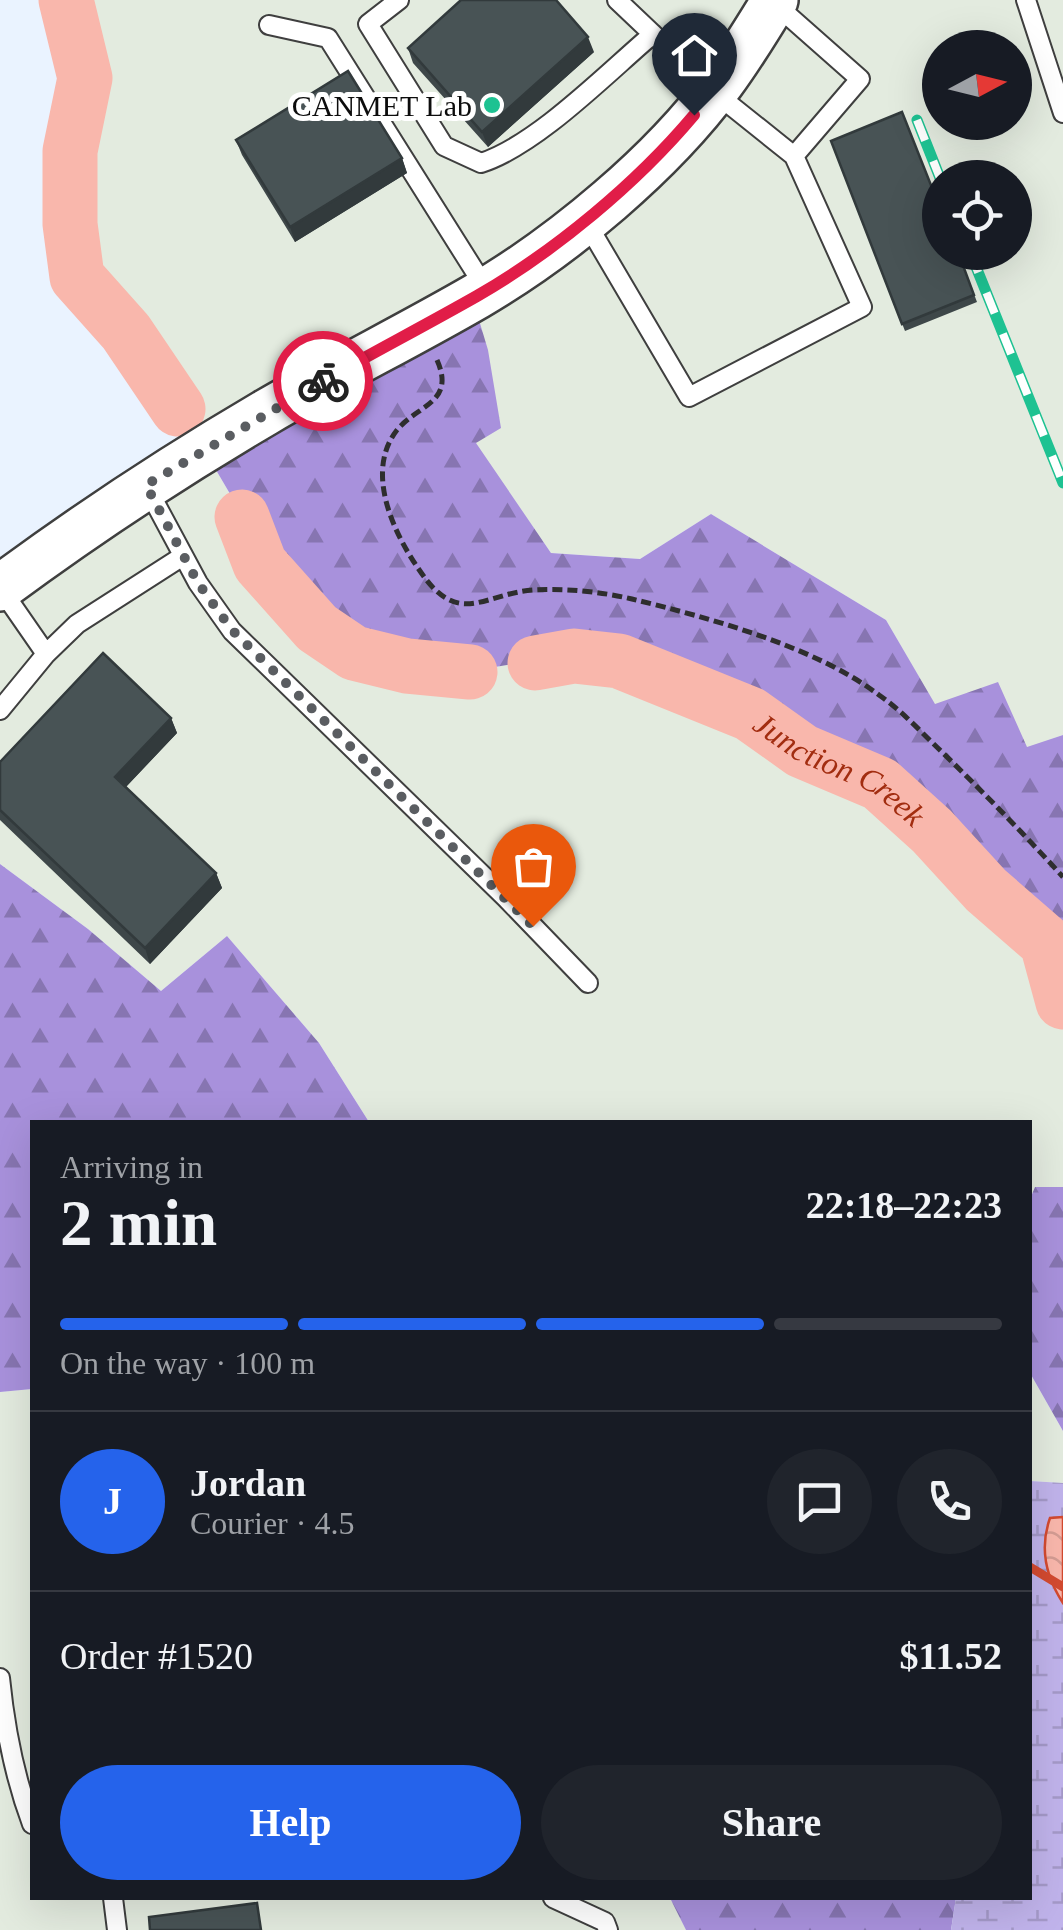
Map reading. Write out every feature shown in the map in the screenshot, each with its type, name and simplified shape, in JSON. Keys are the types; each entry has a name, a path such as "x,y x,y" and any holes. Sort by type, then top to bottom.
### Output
{"street":[{"path":"0,588 162,475 487,290 584,219 618,193 675,138 714,92 774,1"}],"lane":[{"path":"400,0 368,24 444,146 481,163 500,157 546,125 653,34"},
{"path":"584,219 689,397 862,307 794,156 714,92 617,0"},
{"path":"1026,0 1063,113"},
{"path":"774,1 860,79 794,156"},
{"path":"270,25 328,38 487,290"},
{"path":"162,475 184,556 232,630 588,983"},
{"path":"0,710 46,654 77,624 184,556"},
{"path":"0,588 46,654"},
{"path":"0,1678 4,1720 19,1789 30,1819"},
{"path":"114,1900 117,1930"},
{"path":"557,1900 605,1922 608,1930"}],"path":[{"path":"422,326 441,370 440,394 396,431 382,478 386,507 420,571 440,594 451,602 476,604 532,590 609,593 778,642 880,695 1002,812 1063,877"}],"shaded area":[{"path":"68,0 1063,0 1063,735 1027,748 935,705 886,620 711,514 640,559 551,553 475,443 206,453 246,521 262,564 356,652 407,664 471,671 574,654 620,659 752,712 803,749 881,782 988,889 1049,942 1063,998 1063,1187 1035,1187 1032,1194 1032,1120 368,1120 319,1043 227,936 161,991 88,929 0,864 0,590 201,454 167,388 128,331 78,276 71,224 72,152 87,78"},
{"path":"1032,1377 1063,1431 1063,1483 1032,1481"},
{"path":"30,1389 30,1900 671,1900 686,1930 0,1930 0,1392"}],"green space":[{"path":"473,300 488,350 501,428 476,443 551,553 640,559 711,514 886,620 935,704 998,682 1027,747 1063,735 1063,998 1049,942 988,889 881,782 803,749 752,712 620,659 574,654 471,671 407,664 356,652 295,605 262,564 246,521 206,453"},
{"path":"0,864 88,929 161,991 227,936 319,1043 368,1120 30,1120 30,1389 0,1392"},
{"path":"1035,1187 1063,1187 1063,1431 1032,1377"},
{"path":"1032,1481 1063,1483 1063,1930 951,1930 956,1900 1032,1900"},
{"path":"671,1900 956,1900 951,1930 686,1930"}],"water":[{"path":"1063,1517 1063,1603 1052,1583 1045,1552 1050,1518"}],"building":[{"name":"CANMET Lab","path":"461,0 556,0 588,37 482,132 408,48"},
{"path":"348,71 402,158 290,227 236,140"},
{"path":"902,112 922,163 922,270 965,270 974,295 902,324 831,141"},
{"path":"103,653 171,718 115,777 216,873 145,948 0,810 0,762"},
{"path":"257,1903 261,1930 150,1930 149,1917"}],"waterway":[{"name":"Junction Creek","path":"66,0 85,78 70,151 70,224 77,277 126,332 178,409"},
{"name":"Junction Creek","path":"242,517 260,564 317,628 354,653 407,666 470,672"},
{"name":"Junction Creek","path":"535,663 574,656 619,661 750,714 802,751 880,784 932,831 986,890 1047,943 1063,1002"},
{"path":"1032,1568 1063,1587"}],"railway":[{"path":"917,120 933,160"},
{"path":"977,270 1063,483"}],"way so far":[{"path":"323,381 146,485 198,583 232,630 533,926"}],"place":[{"name":"CANMET Lab","path":"492,105"}],"route":[{"path":"323,381 481,294 536,256 618,193 694,115"}]}
